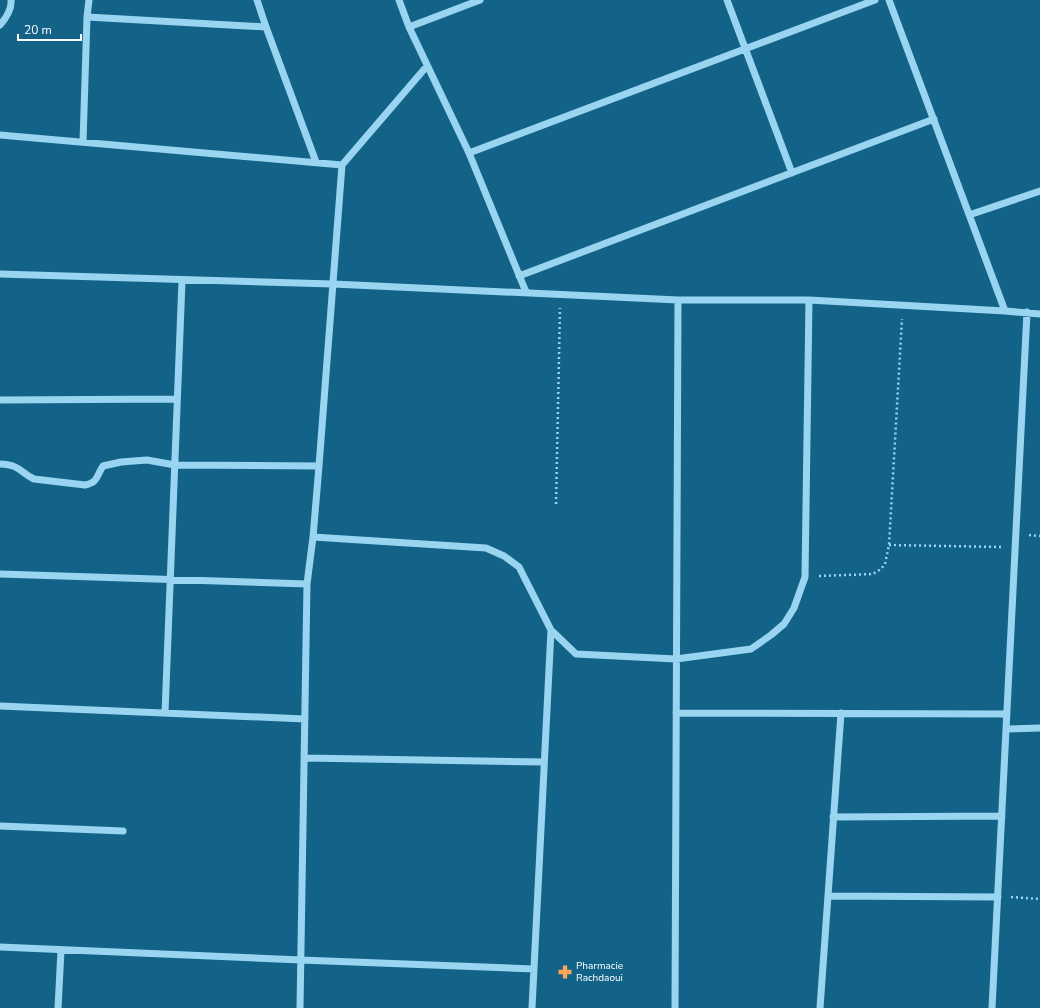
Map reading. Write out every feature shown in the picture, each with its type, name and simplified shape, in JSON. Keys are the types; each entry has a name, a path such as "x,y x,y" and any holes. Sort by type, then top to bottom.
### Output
{"street":[{"path":"0,25 9,12 11,0"},
{"path":"83,142 87,17 89,0"},
{"path":"257,0 316,162"},
{"path":"399,0 409,27 469,153 526,292"},
{"path":"409,27 480,0"},
{"path":"727,0 792,173"},
{"path":"469,153 875,0"},
{"path":"890,0 1005,311"},
{"path":"87,17 266,27"},
{"path":"300,1008 308,584 319,466 342,165 427,66"},
{"path":"519,276 934,119"},
{"path":"0,135 342,165"},
{"path":"969,215 1040,191"},
{"path":"0,274 182,281 333,284 678,300 809,300 1027,312 1040,314"},
{"path":"165,713 182,281"},
{"path":"674,1008 678,300"},
{"path":"313,537 486,548 504,556 519,567 551,630 576,654 676,659 751,649 772,635 784,624 794,608 805,577 809,300"},
{"path":"992,1008 1027,312"},
{"path":"0,400 177,399"},
{"path":"0,464 17,467 29,477 34,479 85,485 92,484 96,481 103,466 147,460 175,465 319,466"},
{"path":"0,574 308,584"},
{"path":"532,1008 551,630"},
{"path":"0,706 306,719"},
{"path":"676,713 1007,714"},
{"path":"820,1008 841,713"},
{"path":"1006,729 1040,728"},
{"path":"305,758 544,762"},
{"path":"833,817 1002,816"},
{"path":"0,826 123,830"},
{"path":"828,896 998,897"},
{"path":"0,947 534,968"},
{"path":"58,1008 61,950"}],"path":[{"path":"556,504 560,294"},
{"path":"805,577 873,574 881,569 885,564 889,545 903,305"},
{"path":"889,545 1015,547"},
{"path":"998,897 1040,899"}],"place":[{"name":"Pharmacie Rachdaoui","path":"565,972"}]}
